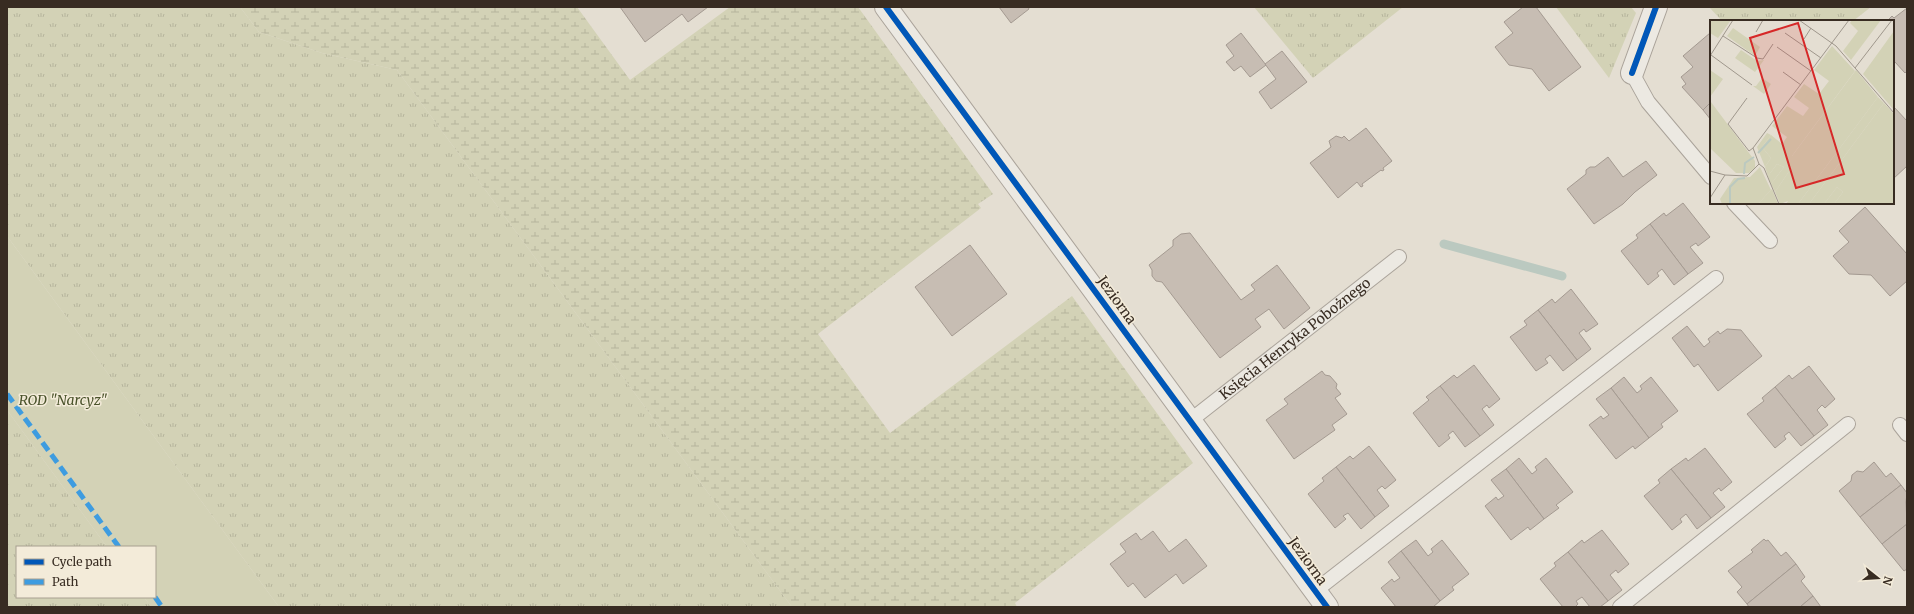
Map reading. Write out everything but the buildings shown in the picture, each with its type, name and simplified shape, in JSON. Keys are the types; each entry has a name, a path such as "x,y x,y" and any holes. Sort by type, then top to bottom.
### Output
{"street":[{"name":"Jeziorna","path":"886,7 1191,420 1321,599"},
{"path":"1632,73 1656,7"}],"lane":[{"path":"1632,73 1648,102 1710,176"},
{"path":"1735,204 1770,241"},
{"name":"Księcia Henryka Pobożnego","path":"1191,420 1399,257"},
{"path":"1321,599 1716,278"},
{"path":"1620,607 1848,424"}],"green space":[{"path":"7,7 240,7 259,32 322,53 397,70 792,607 279,607 7,236"},
{"path":"240,7 577,7 630,80 730,7 858,7 993,194 978,204 981,208 818,334 890,433 1072,296 1193,463 1015,603 1017,607 792,607 397,70 322,53 259,32"},
{"path":"1254,7 1403,7 1313,78"},
{"path":"1556,7 1631,7 1636,13 1609,78"},
{"path":"1709,7 1871,7 1854,20 1721,20"},
{"name":"ROD \"Narcyz\"","path":"7,236 279,607 151,607 145,598 156,598 156,546 106,546 7,410"},
{"path":"7,410 106,546 16,546 16,598 145,598 151,607 7,607"}],"waterway":[{"path":"1444,244 1562,276"}],"marked path":[{"path":"7,394 118,546"},
{"path":"156,598 162,607"}],"cycle path":[{"path":"886,7 1327,607"},
{"path":"1632,73 1656,7"}]}
